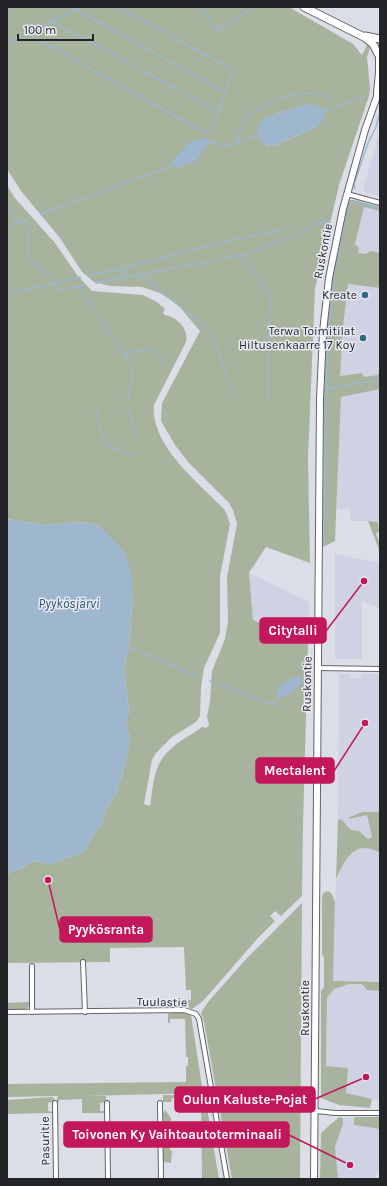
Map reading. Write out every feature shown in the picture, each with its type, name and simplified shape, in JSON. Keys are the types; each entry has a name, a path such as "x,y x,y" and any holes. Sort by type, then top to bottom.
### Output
{"main road":[{"path":"304,7 357,34 373,44 379,55"},
{"path":"357,34 380,39"},
{"name":"Ruskontie","path":"376,99 380,72 379,55"},
{"name":"Ruskontie","path":"314,1179 316,1111 320,399 323,332 328,278 347,194 365,130 380,88"}],"street":[{"path":"347,194 380,203"},
{"path":"318,668 380,669"},
{"path":"83,962 85,1012"},
{"path":"32,966 32,1012"},
{"name":"Tuulastie","path":"7,1012 184,1010 196,1014 199,1020 227,1179"},
{"name":"Pasuritie","path":"55,1103 56,1179"},
{"path":"108,1103 108,1179"},
{"path":"160,1104 161,1179"},
{"path":"316,1111 335,1113 380,1113"}],"shaded area":[{"path":"379,133 380,196 367,193 363,190"},
{"path":"364,207 380,211 380,253 371,251 365,254 358,253 355,244"},
{"path":"348,284 380,288 380,370 378,375 364,377 340,377 343,328"},
{"path":"380,389 380,521 351,521 349,508 337,509 341,397"},
{"path":"335,554 380,563 380,608 362,601 362,659 335,659"},
{"path":"249,573 309,602 308,642 253,620"},
{"path":"339,674 350,674 350,678 361,678 361,674 380,674 380,812 362,812 350,819 367,815 372,837 368,839 359,831 351,830 341,819 338,820"},
{"path":"366,847 380,852 380,982 333,981 336,879 346,859 358,849"},
{"path":"349,984 361,984 367,990 380,991 380,1101 346,1093 326,1067 327,998 334,989"},
{"path":"343,1118 354,1118 354,1125 380,1129 380,1162 375,1179 338,1179 335,1147 343,1124"}],"green space":[{"path":"7,7 289,7 353,44 362,55 368,43 371,44 367,57 370,88 369,96 339,185 315,289 308,458 310,563 266,547 249,573 253,620 308,642 302,896 281,916 275,911 270,916 275,921 257,939 203,1001 192,1009 189,1008 188,1000 191,1000 191,990 186,990 184,947 110,948 110,962 7,963 7,873 15,871 34,861 51,864 84,852 101,825 105,812 116,794 123,773 130,741 126,724 129,711 124,670 129,644 133,596 100,526 83,522 45,525 7,519 7,185 14,197 55,243 77,275 92,291 143,295 157,302 165,309 163,313 165,315 174,318 184,328 186,333 186,342 154,405 155,420 168,449 190,475 224,509 230,524 220,576 220,633 204,668 201,688 200,716 196,722 172,737 156,753 152,760 144,804 150,806 158,766 167,752 177,743 202,727 206,728 209,725 207,717 210,701 212,671 225,639 228,621 227,577 237,524 233,510 229,503 189,463 175,445 161,421 162,403 200,331 178,305 160,293 142,287 111,286 94,282 82,272 60,238 21,191 7,169","holes":["309,104 316,127 274,146 268,146 260,139 263,120 278,113"]},
{"path":"350,200 380,207 380,211 364,207 355,244 359,248 358,253 365,254 371,251 380,253 380,288 348,284 340,376 362,373 364,377 378,375 380,370 380,389 341,397 335,541 323,547 324,389 326,333 332,275 347,202"},
{"path":"368,521 378,522 379,531 376,534 380,543 380,552"},
{"path":"362,812 380,812 380,852 369,848 355,851 347,859 336,879 338,820 341,819 351,830 359,831 368,839 372,837 367,815 350,819 348,818"},
{"path":"328,891 332,894 335,902 333,981 380,982 380,991 367,990 361,984 349,984 334,989 327,998 326,1066 348,1068 346,1093 372,1099 370,1108 339,1105 321,1098 321,991 324,987 324,958 322,954 322,898 323,893"},
{"path":"302,903 300,1179 232,1179 204,1022 201,1013 208,1002 248,957"},
{"path":"29,1002 30,1006 26,1009 7,1010 7,1003"},
{"path":"185,1013 191,1015 203,1093 85,1096 106,1096 106,1102 100,1103 100,1111 104,1111 104,1113 82,1113 82,1099 59,1100 59,1102 57,1102 58,1096 7,1097 7,1084 186,1082 186,1066 188,1066 188,1057 186,1057 185,1019 170,1019 170,1024 168,1022 168,1014"},
{"path":"163,1095 205,1096 219,1179 202,1179 201,1098 172,1098 171,1102 163,1102"},
{"path":"54,1098 54,1101 48,1103 48,1111 53,1112 53,1115 52,1113 7,1114 7,1100"},
{"path":"165,1110 171,1118 172,1140 164,1142 163,1113"},
{"path":"339,1117 343,1118 343,1124 335,1147 338,1179 320,1179 321,1134"},
{"path":"380,1117 380,1129 354,1125 354,1118"},
{"path":"164,1144 170,1145 170,1150 172,1151 171,1163 163,1162"}],"water":[{"path":"309,104 320,106 324,112 323,120 316,127 274,146 266,145 260,140 258,136 258,128 261,122 265,119 284,111"},
{"path":"208,139 210,141 195,161 176,169 172,161 191,141"},
{"name":"Pyykösjärvi","path":"7,519 45,525 83,522 100,526 125,552 131,572 133,596 129,644 124,670 129,711 126,724 130,741 123,773 116,794 105,812 101,825 84,852 51,864 34,861 15,871 7,873"},
{"path":"296,677 303,678 303,683 286,696 278,699 278,688 286,681"}],"waterway":[{"path":"7,43 80,7"},
{"path":"27,33 207,134 210,133 233,70 117,7"},
{"path":"202,7 217,31 254,7"},
{"path":"75,9 225,92"},
{"path":"51,21 219,112"},
{"path":"239,141 243,123 265,105 285,97 305,93 316,93 331,99"},
{"path":"322,112 363,97"},
{"path":"355,189 354,184 368,143 376,127 380,112"},
{"path":"208,141 227,146 260,134"},
{"path":"41,214 175,165"},
{"path":"324,545 328,334 334,274 348,205 353,202"},
{"path":"353,203 380,209"},
{"path":"7,206 18,222"},
{"path":"7,226 28,219"},
{"path":"26,220 29,258 52,278 58,290 86,285"},
{"path":"96,283 242,255 293,237 318,223 330,220"},
{"path":"88,276 125,268 219,243 289,228"},
{"path":"242,256 270,295 268,397"},
{"path":"124,276 125,268"},
{"path":"140,275 210,330 235,396"},
{"path":"7,294 81,277"},
{"path":"79,287 133,368 128,400"},
{"path":"123,353 153,349 159,355 166,369"},
{"path":"327,389 380,379"},
{"path":"128,409 136,436"},
{"path":"96,410 104,444 132,456"},
{"path":"128,647 201,677"},
{"path":"210,681 275,705 278,699"}],"place":[{"name":"Kreate","path":"365,295"},
{"name":"Terwa Toimitilat Hiltusenkaarre 17 Koy","path":"363,338"},
{"name":"Citytalli","path":"364,581"},
{"name":"Mectalent","path":"365,723"},
{"name":"Pyykösranta","path":"48,880"},
{"name":"Oulun Kaluste-Pojat","path":"366,1077"},
{"name":"Toivonen Ky Vaihtoautoterminaali","path":"350,1165"}]}
